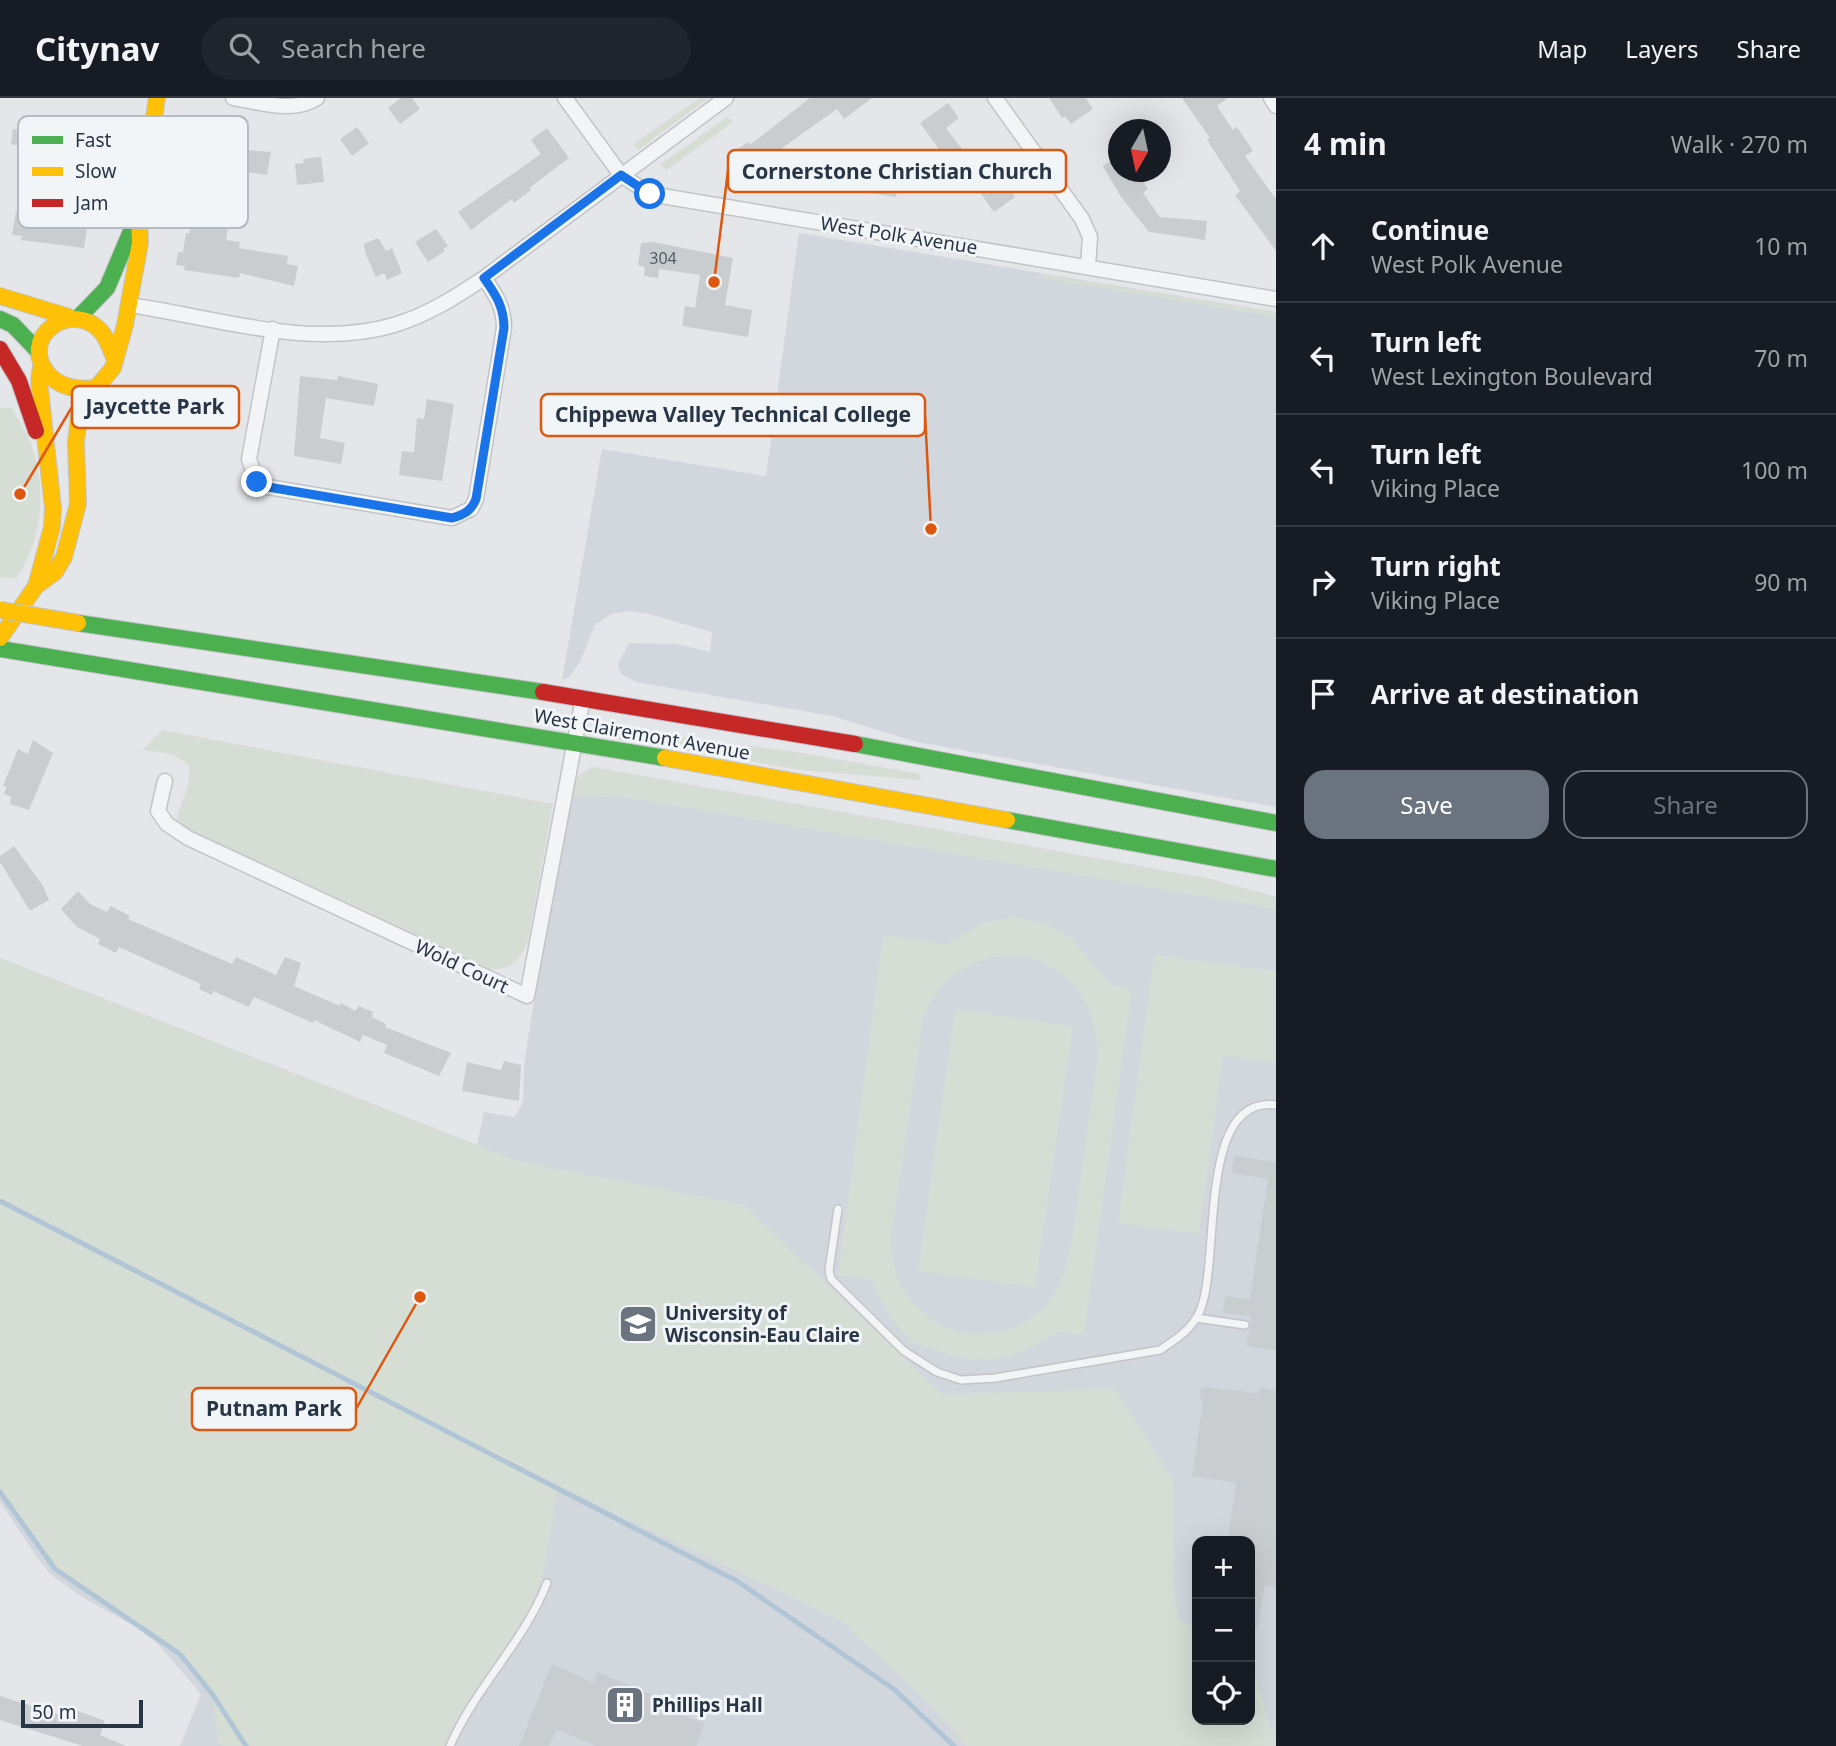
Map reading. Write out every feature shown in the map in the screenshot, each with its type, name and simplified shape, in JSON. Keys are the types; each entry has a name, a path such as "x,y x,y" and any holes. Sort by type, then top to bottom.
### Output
{"main road":[{"path":"154,116 157,98"},
{"path":"37,350 48,328 74,317 107,288 132,228"},
{"path":"0,638 36,586 54,572 70,539 79,484 76,429 79,416 96,388 109,377 115,359 129,305 140,243 140,228"},
{"path":"0,296 97,326 106,335 115,359"},
{"path":"0,319 13,325 37,350 41,367 39,380 52,527 36,586"},
{"path":"0,349 19,381 49,473"},
{"path":"41,367 57,382 69,387 96,388"},
{"name":"West Clairemont Avenue","path":"0,610 583,698 839,741 1276,823"},
{"name":"West Clairemont Avenue","path":"0,649 575,742 1276,869"}],"street":[{"path":"233,98 287,107 302,106 317,98"},
{"name":"West Polk Avenue","path":"565,98 621,175 650,194 1276,299"},
{"path":"129,305 272,328 341,334 381,328 422,315 484,278 726,98"},
{"path":"995,98 1082,219 1090,237 1088,266"},
{"path":"1271,98 1276,106"},
{"path":"272,328 249,459 257,482 268,487 452,518 471,509 476,499 504,328 504,313 499,299 484,278"},
{"name":"Wold Court","path":"165,782 158,811 167,824 188,838 527,996 583,698"}],"lane":[{"path":"838,1209 829,1270 831,1279 904,1351 937,1372 961,1380 995,1378 1160,1350 1177,1339 1196,1318 1202,1302 1222,1154 1229,1129 1236,1119 1254,1106 1276,1105"},
{"path":"1196,1318 1245,1325"},
{"path":"450,1746 472,1705 538,1605 547,1583"}],"shaded area":[{"path":"700,98 707,99 638,150 633,144"},
{"path":"727,117 733,122 667,170 660,165"},
{"path":"799,233 1276,312 1276,807 917,742 832,716 636,682 621,674 618,664 629,643 677,644 710,652 712,632 649,614 629,611 611,614 595,625 580,662 569,677 562,680 602,449 766,476"},
{"path":"1043,274 1276,312 1276,317 1041,278"},
{"path":"0,408 12,408 26,433 34,454 40,491 37,528 25,563 16,578 0,577"},
{"path":"609,728 790,751 921,774 920,780 800,770 618,739 608,735"},
{"path":"162,730 553,804 528,941 521,955 506,967 483,969 181,825 176,820 189,782 189,765 172,754 142,750"},
{"name":"University of Wisconsin-Eau Claire","path":"592,767 1211,879 1276,897 1276,1746 180,1746 201,1694 157,1643 134,1626 82,1597 50,1574 39,1560 0,1502 0,958 477,1145 484,1112 515,1117 523,1102 524,1066 532,1013 577,777"},
{"path":"592,767 1211,879 1276,897 1276,909 630,798 571,796 577,777"},
{"path":"1016,917 1048,924 1073,940 1111,985 1132,989 1084,1335 1058,1331 1013,1355 983,1360 950,1355 915,1342 893,1321 871,1279 838,1275 883,935 947,944 983,923","holes":["991,957 1034,959 1063,975 1082,997 1089,1010 1098,1056 1072,1242 1061,1280 1044,1307 1021,1324 1003,1331 973,1334 944,1327 909,1297 894,1265 891,1239 923,1018 949,979 966,967"]},
{"path":"1154,955 1276,971 1276,1062 1223,1056 1199,1234 1118,1223"},
{"path":"0,958 518,1161 744,1205 942,1394 1115,1389 1173,1480 1174,1592 1179,1620 1192,1626 1192,1725 1255,1725 1255,1673 1270,1726 1276,1734 1276,1746 966,1746 932,1706 841,1621 558,1486 538,1605 450,1746 223,1746 218,1743 213,1695 181,1654 55,1569 0,1492"},
{"path":"955,1009 1073,1026 1035,1287 918,1271"}],"building":[{"path":"401,98 412,98 420,109 400,124 388,108"},
{"path":"810,98 872,98 844,119 837,109 778,151 770,159 780,174 770,181 758,165 741,177 729,159 734,156 732,153 748,142 750,145"},
{"path":"1049,98 1086,98 1093,109 1071,124 1065,116 1062,118"},
{"path":"1182,98 1228,98 1217,106 1233,130 1237,127 1253,151 1245,156 1276,199 1276,251 1235,195 1240,191 1207,140 1210,138"},
{"path":"948,103 959,118 946,128 962,149 947,160 920,123"},
{"path":"357,127 369,143 352,156 340,139"},
{"path":"547,128 569,158 529,188 531,190 514,203 512,199 471,230 458,212 541,154 531,140"},
{"path":"13,129 18,130 18,146 11,144"},
{"path":"248,150 271,152 267,175 248,172"},
{"path":"321,157 324,182 297,185 295,164 304,163 303,159"},
{"path":"988,161 1015,197 994,212 968,176"},
{"path":"856,164 900,171 896,197 852,190"},
{"path":"1112,182 1143,182 1148,189 1143,193 1160,217 1207,221 1205,240 1149,232"},
{"path":"16,212 18,228 87,228 84,248 21,240 22,236 12,235"},
{"path":"191,228 228,228 226,240 240,242 239,248 288,256 287,264 298,266 294,286 240,273 239,278 184,270 185,266 176,265 178,252 183,252 186,233 189,234"},
{"path":"436,229 448,246 428,262 415,242"},
{"path":"378,238 386,251 392,248 402,273 387,280 384,273 376,277 366,255 364,244"},
{"path":"653,242 733,258 725,305 752,310 748,337 682,326 685,306 695,308 700,275 659,269 658,278 644,276 645,267 638,265 641,243"},
{"path":"300,376 337,380 338,376 378,384 374,406 326,398 320,438 345,443 341,464 294,456"},
{"path":"427,399 454,404 442,481 399,475 402,451 414,452 417,418 424,419"},
{"path":"33,740 53,753 29,810 10,804 11,797 4,794 7,787 3,786 18,749 28,754"},
{"path":"14,846 43,886 49,900 30,911 0,862 0,856"},
{"path":"78,891 90,904 107,912 111,906 130,916 128,919 232,964 236,957 276,975 285,957 301,963 294,986 355,1011 359,1006 373,1012 372,1017 386,1024 385,1027 451,1053 439,1076 384,1053 387,1045 363,1035 360,1042 314,1020 313,1023 254,997 249,1007 213,991 212,995 199,989 201,984 119,947 116,953 98,944 100,939 77,927 61,909"},
{"path":"504,1061 521,1065 519,1101 462,1091 467,1062 501,1070"},
{"path":"1234,1156 1276,1162 1276,1350 1246,1346 1251,1325 1250,1316 1223,1313 1225,1296 1250,1299 1268,1179 1232,1173"},
{"path":"1201,1387 1259,1393 1260,1388 1276,1391 1276,1587 1265,1585 1257,1630 1255,1536 1229,1536 1236,1483 1192,1476 1203,1402 1200,1398"},
{"name":"Phillips Hall","path":"552,1664 594,1683 597,1672 684,1708 681,1715 705,1723 696,1746 596,1746 556,1729 549,1746 519,1746"},
{"path":"0,1696 61,1715 64,1706 105,1721 100,1735 126,1746 83,1746 0,1720"}],"waterway":[{"path":"0,1201 737,1581 895,1690 954,1746"},
{"path":"0,1492 55,1569 180,1654 213,1695 246,1746"}],"traffic: fast":[{"path":"78,318 107,288 132,228"},
{"path":"0,319 13,325 37,350"},
{"path":"78,623 543,692"},
{"path":"0,649 665,758"},
{"path":"855,744 1276,823"},
{"path":"1007,820 1276,869"}],"traffic: slow":[{"path":"154,116 157,98"},
{"path":"115,359 103,334 91,323 77,319 52,327 43,336 39,348 41,362 50,376 72,387 96,388 113,368 125,325 140,243 140,228"},
{"path":"0,296 69,317"},
{"path":"36,586 52,527 53,508 39,380 41,367"},
{"path":"0,638 36,586 55,572 64,557 78,504 76,442 79,416 96,388"},
{"path":"0,610 78,623"},
{"path":"665,758 1007,820"}],"traffic: jam":[{"path":"0,349 19,381 36,431"},
{"path":"543,692 855,744"}],"place":[{"name":"Cornerstone Christian Church","path":"714,282"},
{"name":"Jaycette Park","path":"20,494"},
{"name":"Chippewa Valley Technical College","path":"931,529"},
{"name":"Putnam Park","path":"420,1297"},
{"name":"University of Wisconsin-Eau Claire","path":"638,1324"},
{"name":"Phillips Hall","path":"625,1705"}],"route":[{"path":"257,482 268,487 452,518 464,515 476,499 504,328 504,313 499,299 484,278 621,175 633,186 650,194"}]}
